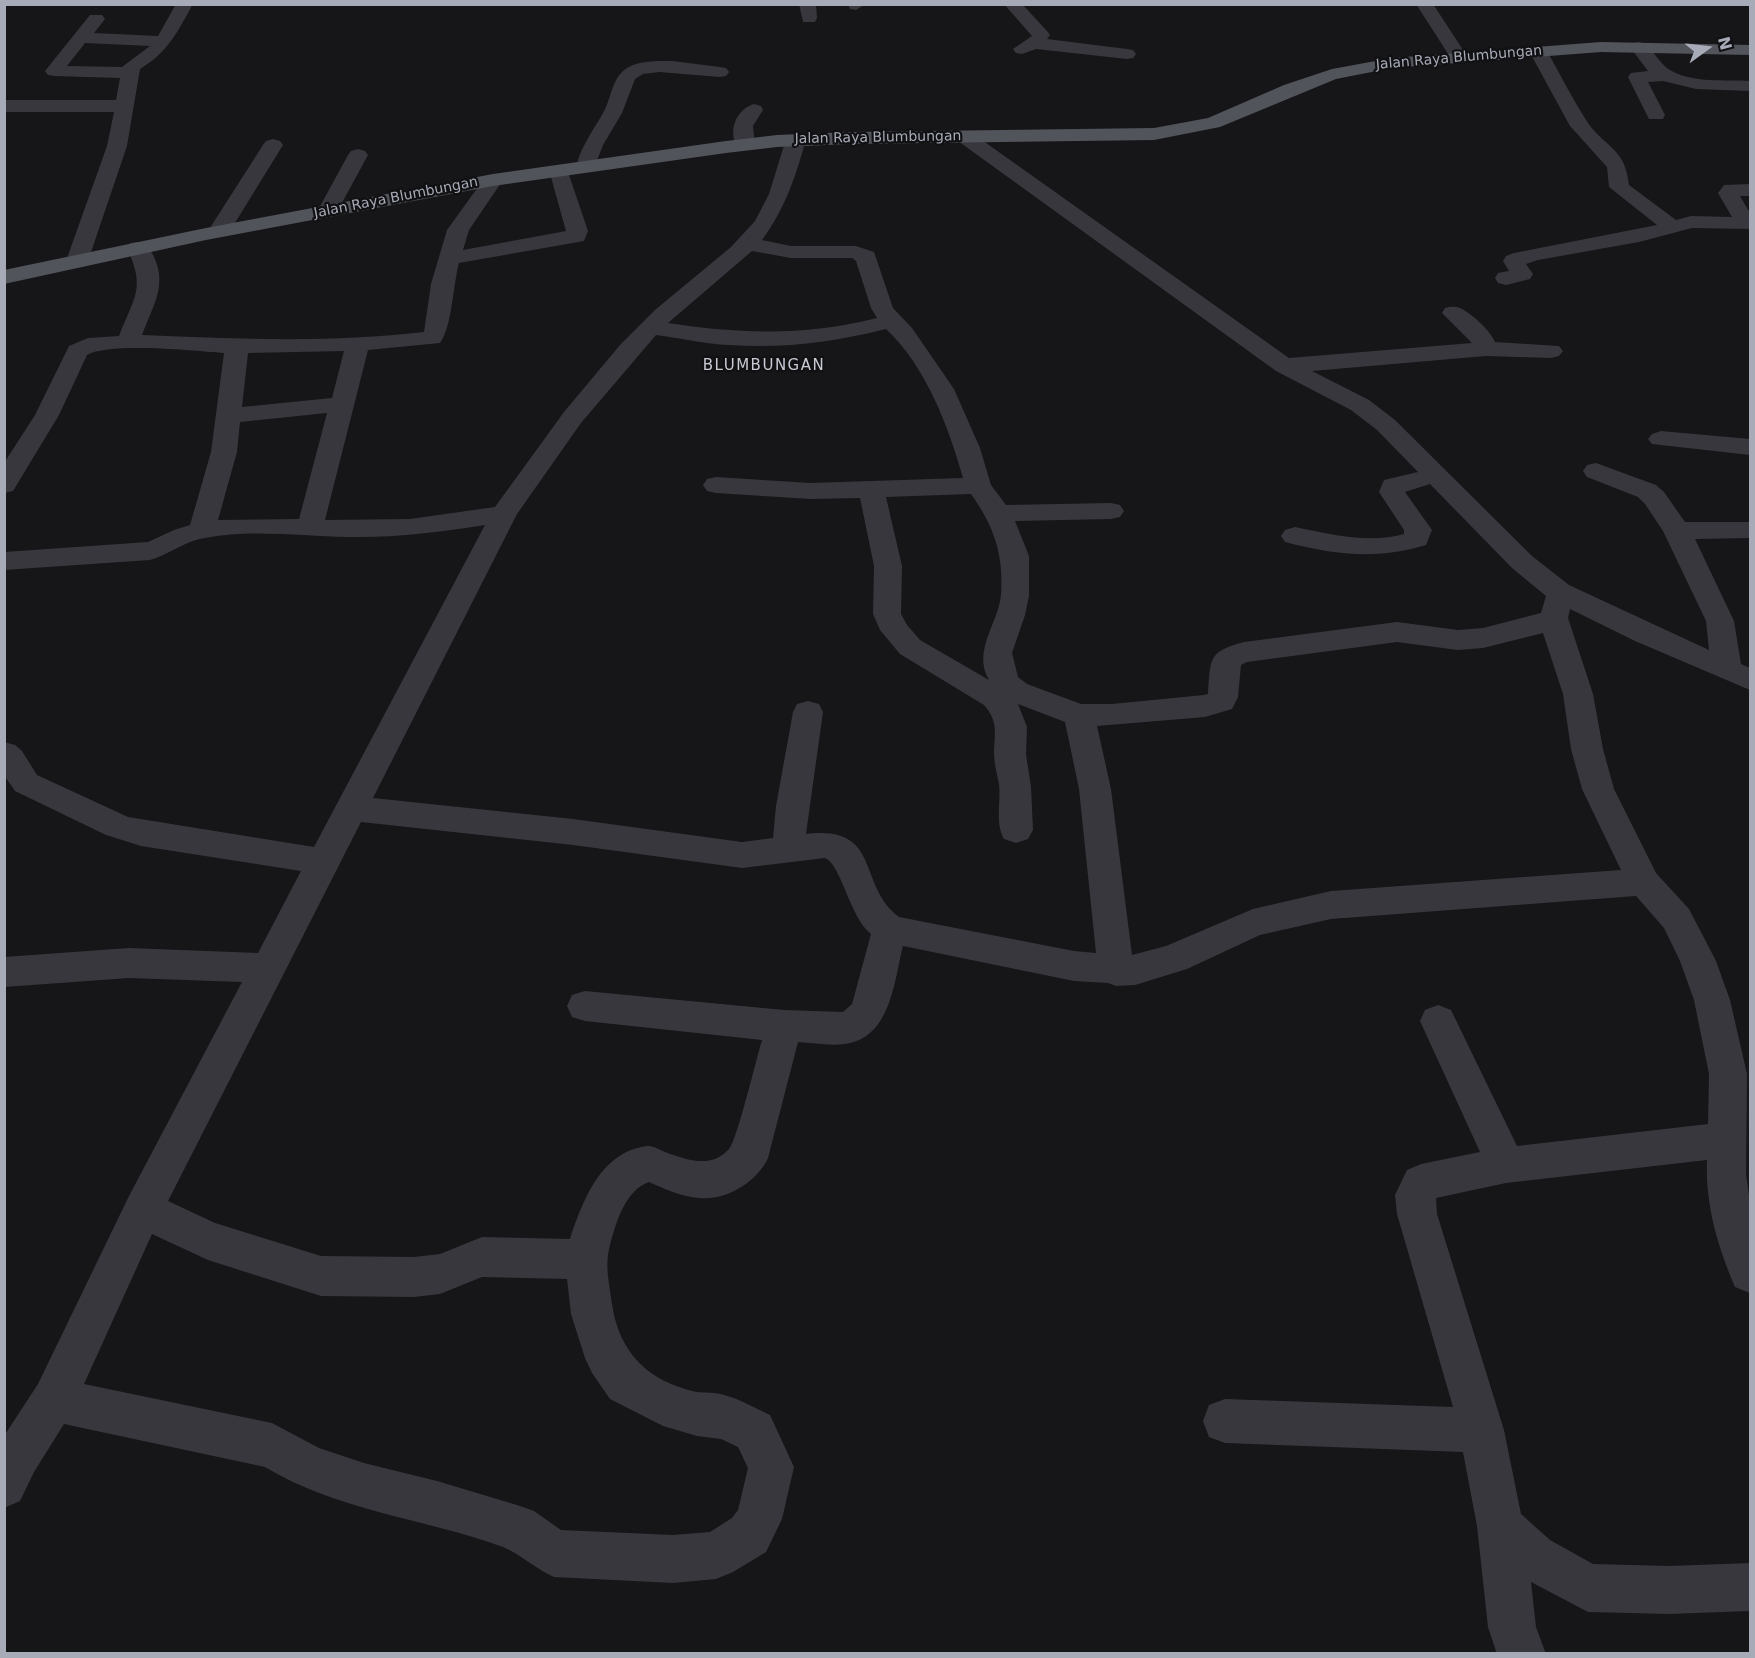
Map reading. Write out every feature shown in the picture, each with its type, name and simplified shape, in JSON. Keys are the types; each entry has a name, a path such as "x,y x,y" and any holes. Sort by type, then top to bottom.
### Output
{"main road":[{"name":"Jalan Raya Blumbungan","path":"4,277 219,231 493,180 746,144 796,140 1128,136 1179,132 1213,123 1332,74 1454,50 1538,51 1639,47 1750,50"}],"street":[{"path":"77,261 117,146 132,67 151,55 164,41 185,4"},
{"path":"1012,4 1039,31 1041,38 1014,54"},
{"path":"1424,4 1454,50"},
{"path":"96,19 54,71 130,73"},
{"path":"81,38 164,41"},
{"path":"1033,43 1127,54"},
{"path":"1639,47 1648,60 1665,75"},
{"path":"1538,51 1580,126 1607,153 1617,167 1619,187 1673,227"},
{"path":"586,166 589,151 615,108 628,76 637,70 656,67 720,72"},
{"path":"1656,115 1637,77 1665,75 1687,81 1750,86"},
{"path":"4,106 124,106"},
{"path":"746,144 741,129 745,118 754,110"},
{"path":"965,137 1191,302 1284,366 1360,405 1386,425 1522,562 1557,605 1578,694 1587,749 1598,789 1644,882 1677,919 1698,961 1712,1000 1728,1074 1726,1174 1735,1234 1750,1274"},
{"path":"9,1465 54,1400 143,1209 504,514 541,459 586,399 651,327 746,243 763,224 771,209 796,140"},
{"path":"219,231 273,145"},
{"path":"328,210 358,155"},
{"path":"452,258 576,236 577,231 559,170"},
{"path":"4,485 47,415 80,348 88,345 128,342 237,346 358,343 420,340 434,336 442,285 452,258 458,231 493,180"},
{"path":"1506,278 1521,275 1514,261 1521,256 1548,253 1691,222 1747,224 1728,193 1731,189 1750,190"},
{"path":"746,243 791,252 862,254 866,257 882,308 891,321 904,333 942,389 967,448 978,486 998,513 1015,556 1015,597 998,653 1000,673 1016,692 1079,715 1112,715 1215,704 1223,697 1226,663 1232,656 1244,652 1397,632 1458,640 1483,638 1545,623 1557,605"},
{"path":"128,342 150,284 148,269 138,248"},
{"path":"1453,313 1482,338 1486,349"},
{"path":"651,327 736,339 765,339 858,331 891,321"},
{"path":"310,527 358,343"},
{"path":"202,531 216,485 229,416 237,346"},
{"path":"1284,366 1486,349 1551,351"},
{"path":"229,416 341,404"},
{"path":"1661,439 1750,447"},
{"path":"1596,471 1647,490 1677,531 1720,621 1739,675"},
{"path":"1295,536 1347,547 1371,548 1401,544 1416,539 1418,530 1392,492 1393,486 1435,475"},
{"path":"716,485 788,491 978,486"},
{"path":"871,489 888,566 887,614 895,630 910,647 995,697 1006,710 1012,728 1010,754 1015,787 1016,830"},
{"path":"998,513 1111,511"},
{"path":"4,561 150,551 163,548 183,534 202,531 272,526 396,528 504,514"},
{"path":"1677,531 1750,530"},
{"path":"1557,605 1645,634 1739,675"},
{"path":"788,851 792,806 808,712"},
{"path":"1079,715 1095,789 1116,970"},
{"path":"4,753 11,759 26,783 118,826 141,833 323,861"},
{"path":"350,808 573,832 742,855 826,845 842,850 851,863 859,887 874,917 890,929 1074,966 1116,970 1150,968 1253,923 1331,905 1644,882"},
{"path":"585,1006 784,1026 846,1028 858,1022 868,1011 890,929"},
{"path":"4,972 129,963 268,968"},
{"path":"1438,1022 1506,1165"},
{"path":"54,1400 272,1446 308,1467 517,1528 554,1553 673,1559 716,1555 749,1535 759,1519 771,1467 754,1431 724,1417 697,1414 663,1404 626,1383 607,1358 592,1314 585,1259 609,1194 629,1172 650,1164 694,1181 719,1178 736,1170 748,1158 784,1026"},
{"path":"1522,1653 1512,1627 1500,1526 1482,1430 1417,1214 1415,1195 1421,1183 1506,1165 1727,1140"},
{"path":"143,1209 208,1240 321,1276 414,1277 432,1275 482,1257 585,1259"},
{"path":"1225,1421 1482,1430"},
{"path":"1500,1526 1533,1557 1588,1588 1669,1590 1750,1587"}],"district":[{"name":"BLUMBUNGAN","path":"764,366"}]}
